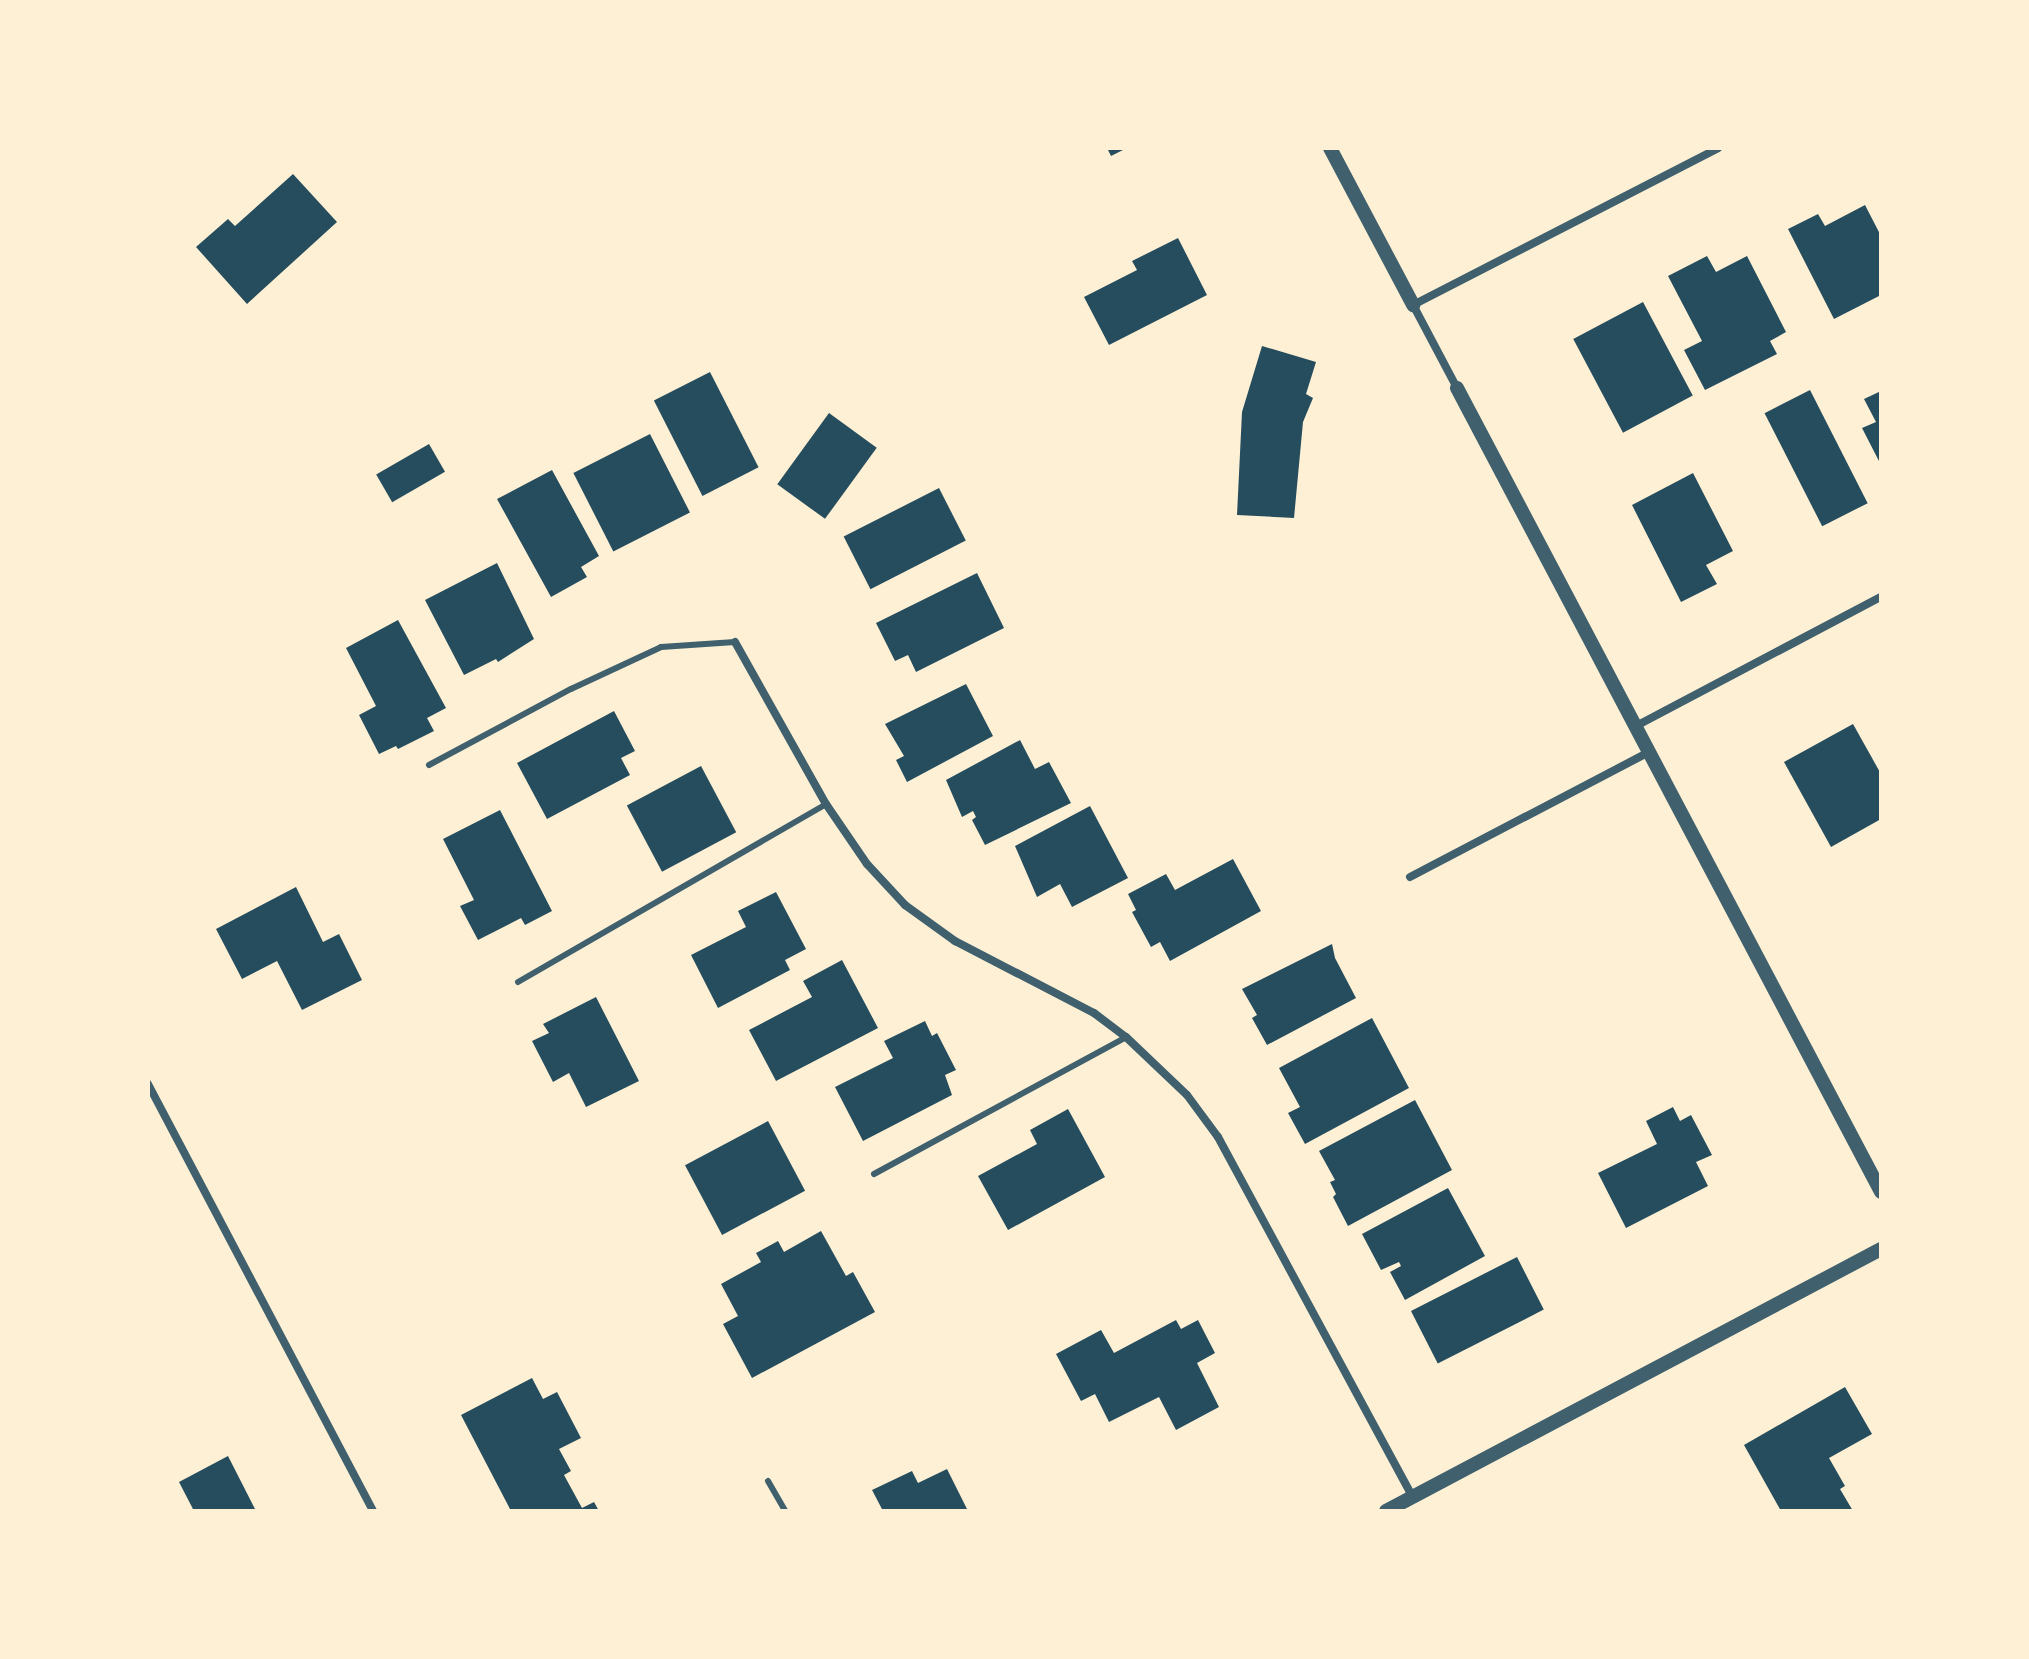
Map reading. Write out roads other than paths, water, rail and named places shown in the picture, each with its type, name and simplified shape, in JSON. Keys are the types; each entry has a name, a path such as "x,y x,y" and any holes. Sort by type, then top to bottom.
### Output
{"street":[{"path":"1330,148 1881,1192"},
{"path":"1413,305 1718,148"},
{"path":"1636,726 1881,597"},
{"path":"735,642 826,804 867,864 905,905 955,941 1094,1013 1126,1037 1187,1095 1218,1137 1413,1497"},
{"path":"1410,877 1649,752"},
{"path":"148,1084 373,1511"},
{"path":"1386,1511 1881,1249"}],"lane":[{"path":"429,765 571,689 661,647 735,642"},
{"path":"518,982 826,804"},
{"path":"874,1174 1126,1037"},
{"path":"768,1481 785,1511"}]}
